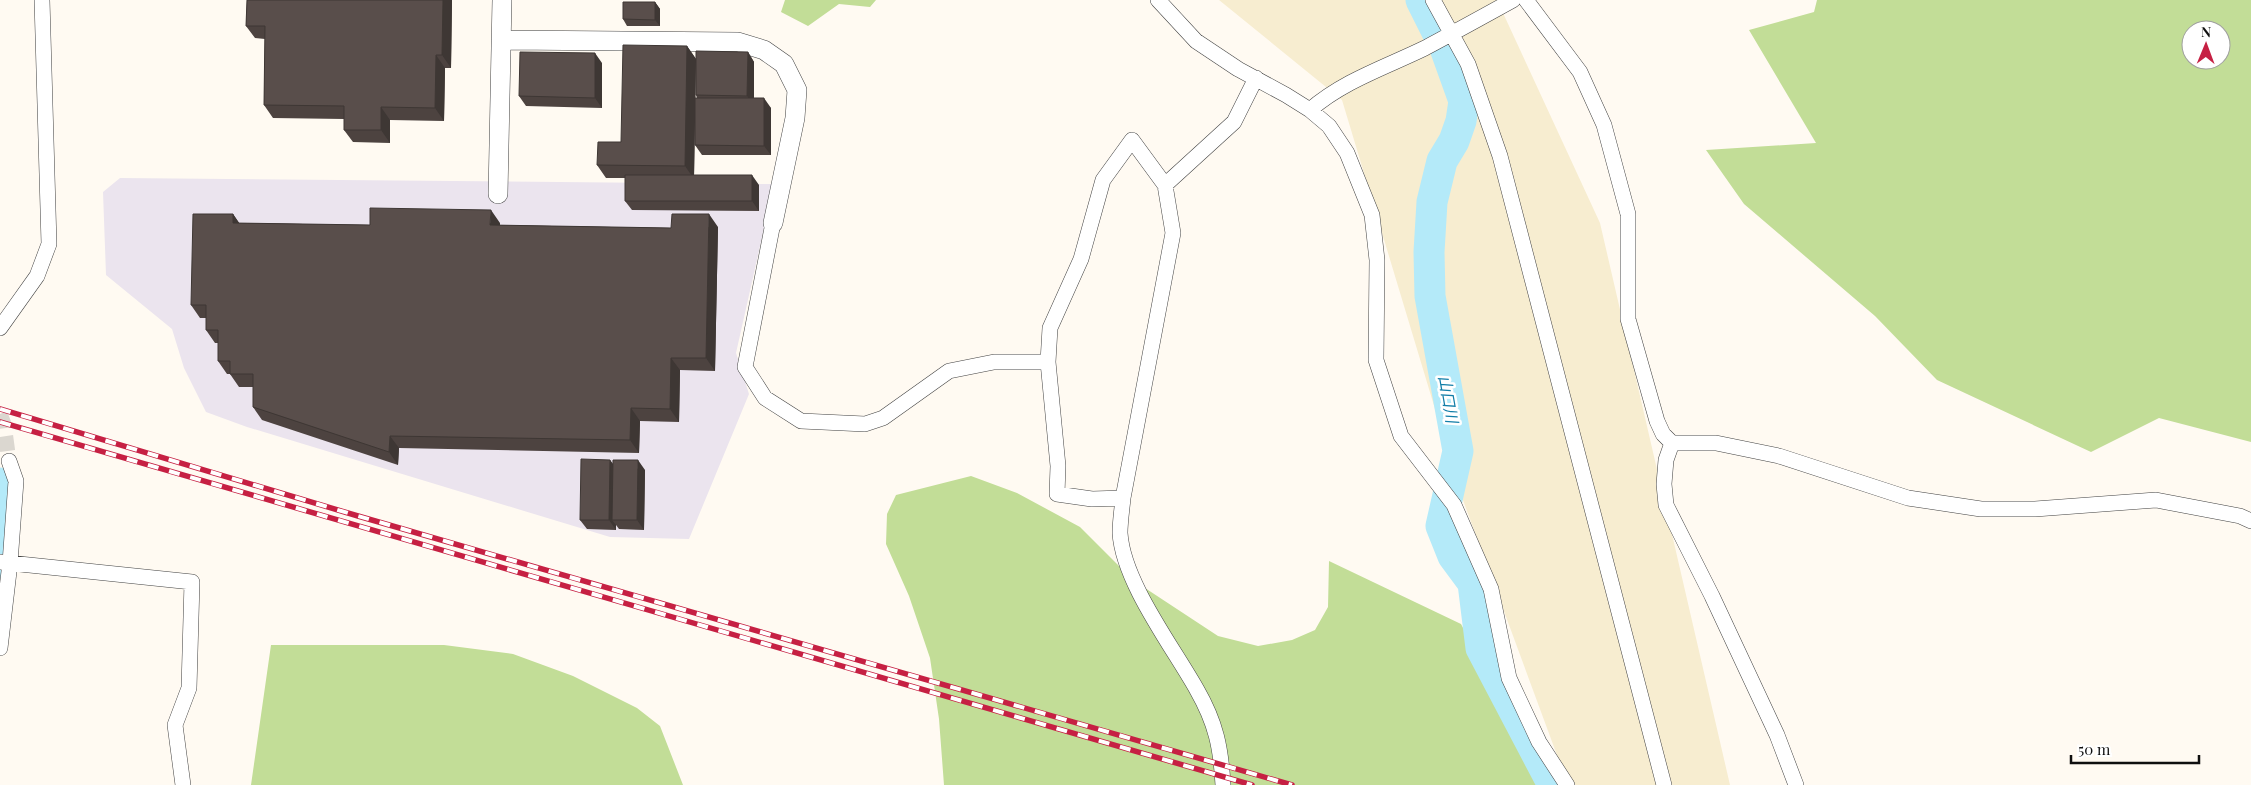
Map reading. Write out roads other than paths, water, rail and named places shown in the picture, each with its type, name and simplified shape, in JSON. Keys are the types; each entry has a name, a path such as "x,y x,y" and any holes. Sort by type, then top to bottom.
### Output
{"street":[{"path":"0,328 37,276 49,244 42,0"},
{"path":"498,194 502,0"},
{"path":"1158,0 1196,41 1238,70 1256,78 1310,110 1329,126 1347,153 1372,216 1377,260 1376,360 1401,436 1440,490 1454,506 1491,589 1509,678 1539,742 1567,785"},
{"path":"1433,0 1468,64 1500,156 1664,785"},
{"path":"1310,110 1324,97 1513,0"},
{"path":"1526,0 1580,72 1604,126 1628,214 1628,319 1657,421 1663,434 1672,444"},
{"path":"501,40 738,42 764,50 784,64 796,90 795,118 745,367 765,398 801,421 865,424 883,418 949,371 994,362 1048,362"},
{"path":"1165,185 1234,122 1256,78"},
{"path":"1123,498 1092,499 1057,494 1058,466 1048,362 1050,328 1081,259 1104,180 1132,140 1165,185 1173,233 1123,498 1120,533 1128,566 1157,625 1198,691 1213,723 1221,750 1223,785"},
{"path":"1672,444 1716,442 1779,456 1908,498 1981,509 2035,509 2156,500 2240,516 2251,521"},
{"path":"1672,444 1666,460 1664,484 1666,505 1712,596 1777,735 1796,785"},
{"path":"0,648 5,562 16,481 9,461"},
{"path":"5,562 192,582 190,688 174,725 183,785"}],"waterway":[{"name":"山口川","path":"1421,0 1445,48 1464,101 1461,121 1454,141 1442,161 1432,202 1429,252 1430,296 1458,451 1441,526 1453,556 1473,583 1481,648 1553,785"},
{"path":"0,483 4,506 0,565"}],"tunnel":[{"path":"0,414 4,424 9,461"}],"railway":[{"path":"0,409 358,516 1292,785"},
{"path":"0,422 1252,785"}]}
